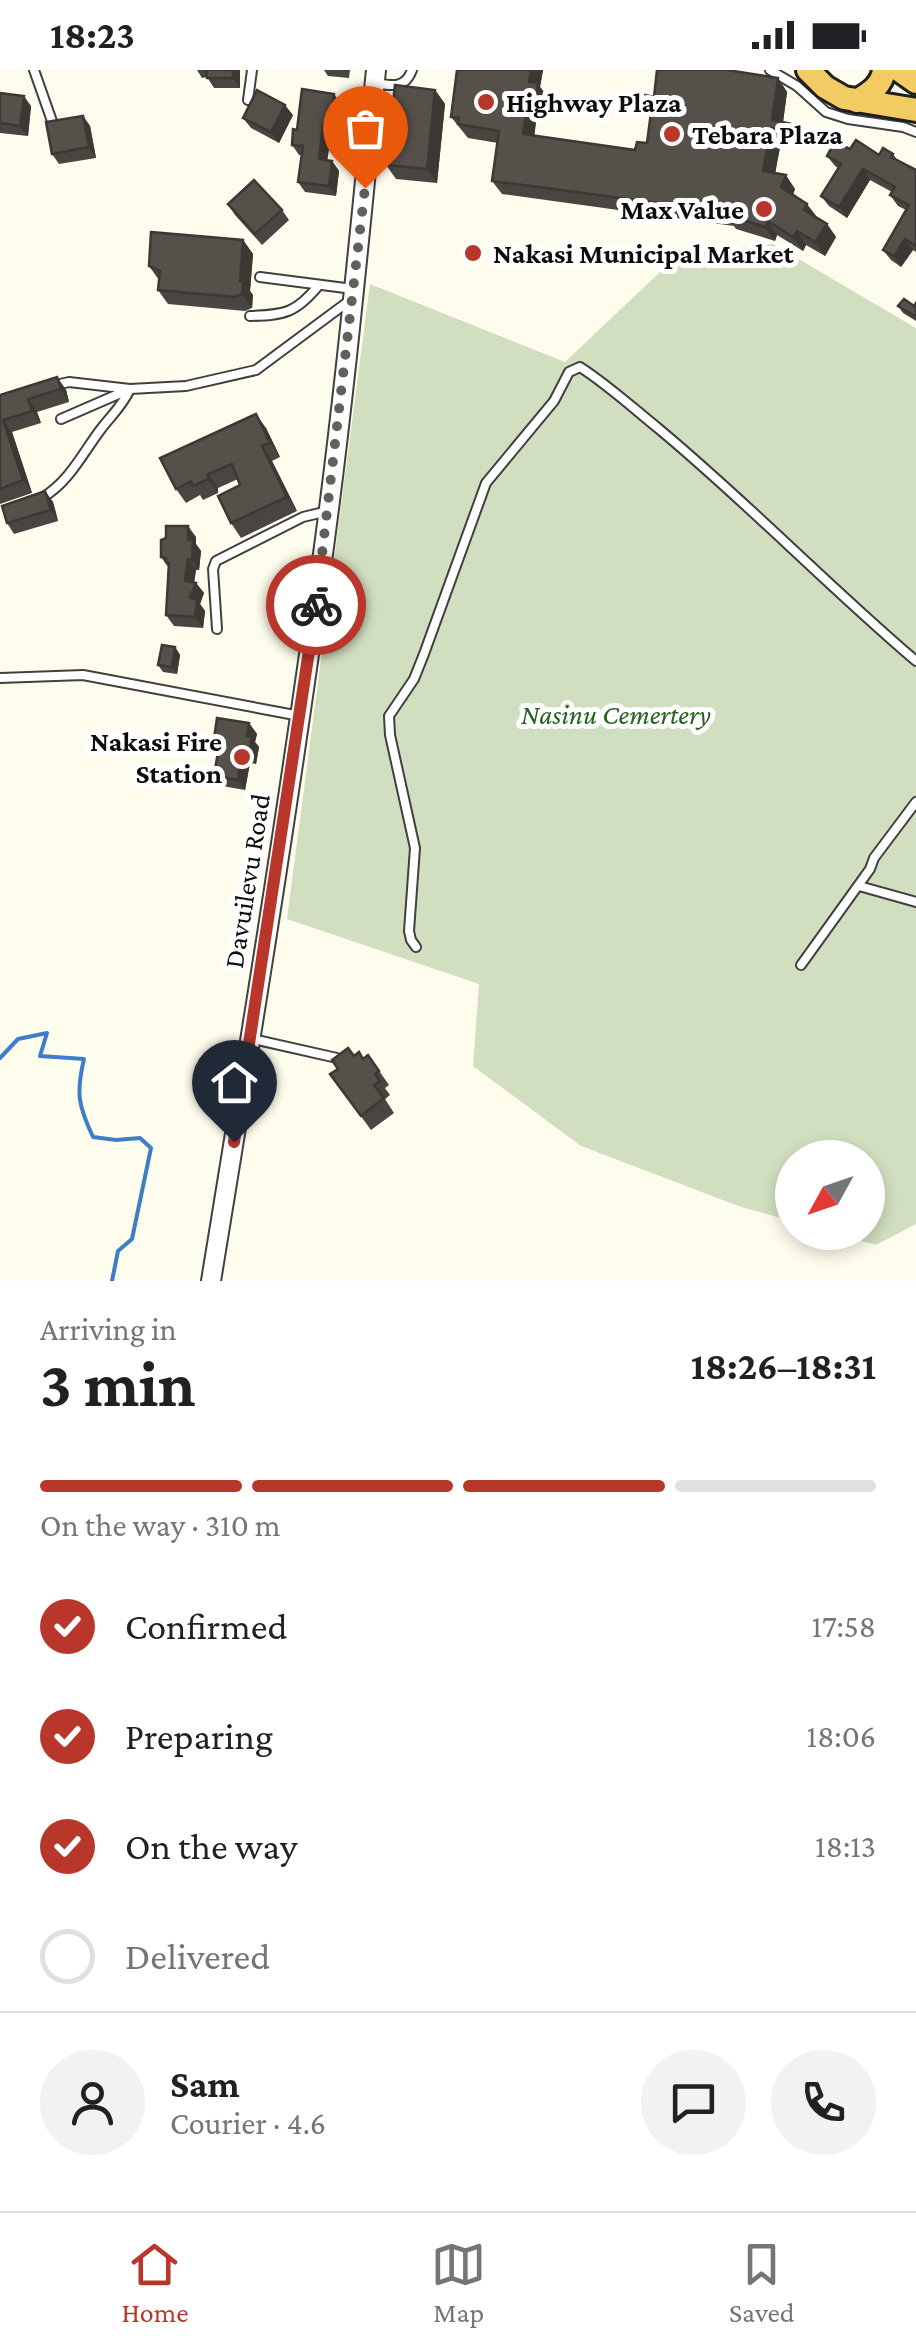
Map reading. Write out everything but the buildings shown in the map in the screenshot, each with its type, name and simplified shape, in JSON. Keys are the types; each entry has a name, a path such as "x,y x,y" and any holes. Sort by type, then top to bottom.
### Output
{"highway":[{"path":"808,70 825,87 849,99 916,110"},
{"path":"835,70 849,99"},
{"path":"849,99 874,90 884,70"},
{"path":"899,70 916,82"}],"street":[{"name":"Davuilevu Road","path":"211,1281 300,716 328,511 376,77"}],"lane":[{"path":"34,70 54,124"},
{"path":"248,100 252,70"},
{"path":"376,77 398,86 412,70"},
{"path":"770,70 797,86 826,112 916,132"},
{"path":"260,277 353,294"},
{"path":"250,316 280,315 294,310 319,285"},
{"path":"44,388 69,382 130,389 186,386 256,370 353,294"},
{"path":"416,947 409,931 416,848 389,716 414,678 424,654 486,483 554,401 569,372 580,367 591,374 685,450 916,662"},
{"path":"60,418 130,389"},
{"path":"37,500 71,473 130,389"},
{"path":"216,629 216,560 303,518 328,511"},
{"path":"0,678 82,675 300,716"},
{"path":"801,964 916,802"},
{"path":"858,886 916,902"},
{"path":"250,1038 336,1058"}],"green space":[{"name":"Nasinu Cemertery","path":"773,244 916,328 916,1224 885,1240 885,1140 775,1140 775,1216 741,1207 581,1146 473,1066 479,984 287,919 370,284 565,362 680,253"}],"waterway":[{"path":"0,1058 18,1039 47,1033 40,1056 84,1059 80,1099 93,1137 140,1138 151,1148 132,1239 118,1251 112,1281"}],"way so far":[{"path":"316,605 365,188"}],"place":[{"name":"Highway Plaza","path":"486,102"},
{"name":"Tebara Plaza","path":"672,134"},
{"name":"Max Value","path":"764,209"},
{"name":"Nakasi Municipal Market","path":"473,253"},
{"name":"Nakasi Fire Station","path":"242,757"}],"route":[{"path":"234,1142 316,605"}]}
